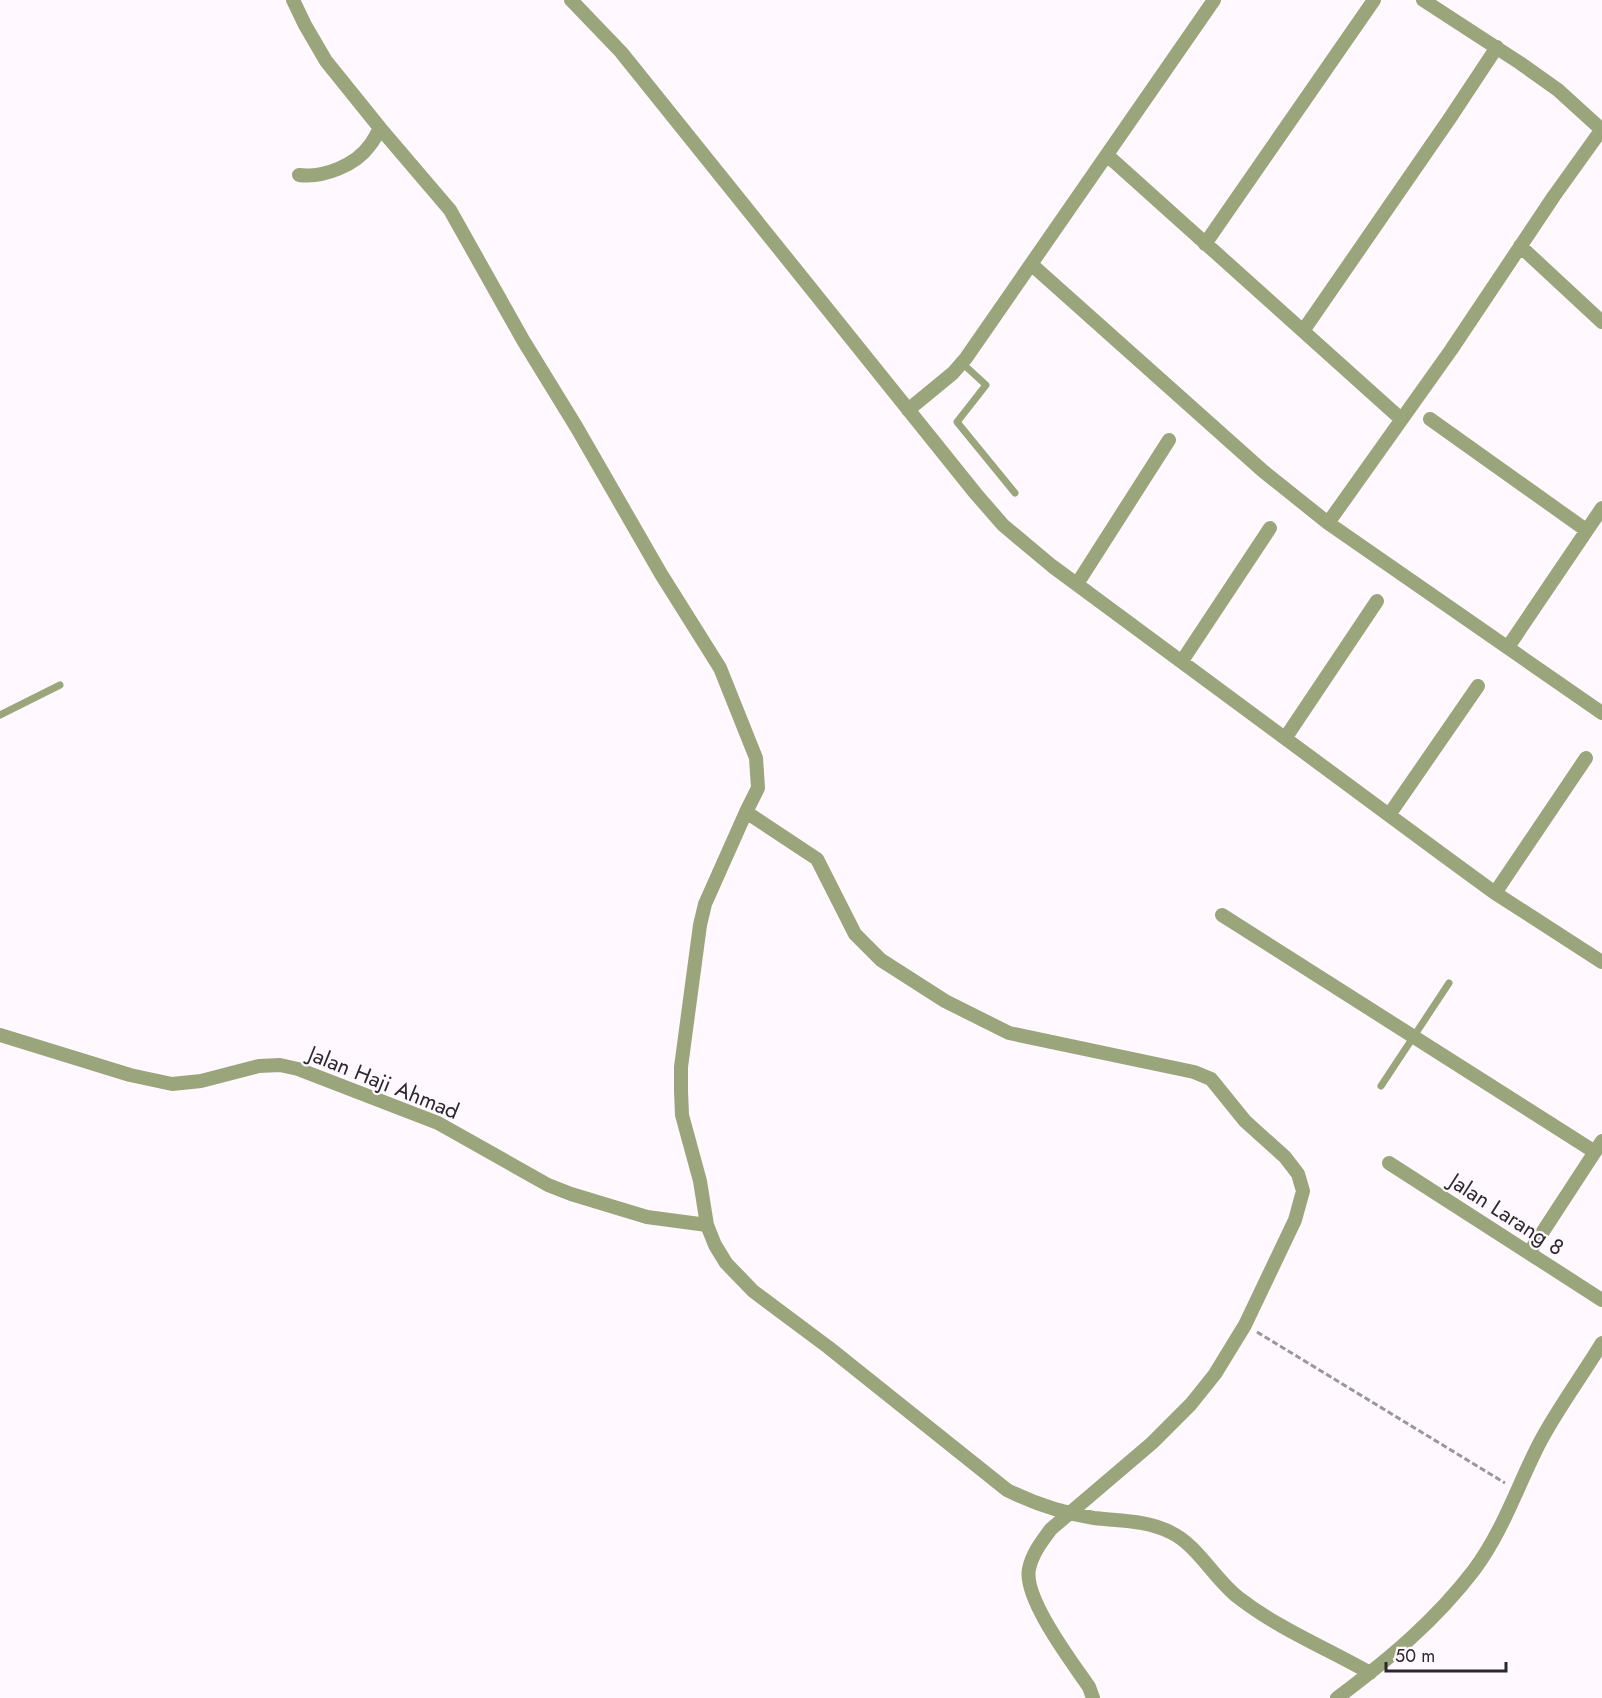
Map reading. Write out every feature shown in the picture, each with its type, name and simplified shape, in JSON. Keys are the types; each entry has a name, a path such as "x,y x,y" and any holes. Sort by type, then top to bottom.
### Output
{"street":[{"path":"293,0 304,25 326,61 380,129 450,210 523,340 577,428 661,574 720,668 756,758 758,788 705,904 700,925 681,1067 682,1115 700,1181 707,1225 726,1263 753,1291 828,1347 1007,1490 1039,1505 1069,1513 1148,1524 1171,1532 1185,1541 1222,1583 1256,1610 1304,1639 1334,1652 1370,1673"},
{"path":"571,0 621,52 1003,525 1077,584 1389,815 1495,892 1602,962"},
{"path":"908,410 962,363 1214,0"},
{"path":"1205,244 1374,0"},
{"path":"1328,523 1451,350 1602,129 1558,90 1497,47 1423,0"},
{"path":"1303,331 1497,47"},
{"path":"300,175 310,176 338,169 370,147 380,129"},
{"path":"1107,155 1401,419"},
{"path":"1520,246 1602,322"},
{"path":"1031,264 1263,471 1328,523 1602,713"},
{"path":"1430,419 1586,530"},
{"path":"1077,584 1169,440"},
{"path":"1508,647 1602,508"},
{"path":"1182,661 1270,528"},
{"path":"1286,737 1377,601"},
{"path":"1389,815 1478,686"},
{"path":"1495,892 1586,758"},
{"path":"746,812 817,859 855,934 881,960 945,1001 1009,1033 1194,1072 1212,1079 1245,1121 1285,1157 1298,1174 1302,1191 1295,1220 1245,1325 1215,1374 1191,1404 1152,1443 1051,1529 1039,1544 1029,1570 1030,1588 1037,1606 1089,1687 1093,1698"},
{"path":"1222,915 1414,1037 1599,1147 1529,1253"},
{"name":"Jalan Haji Ahmad","path":"0,1035 130,1075 172,1084 201,1081 259,1066 280,1065 298,1069 438,1123 548,1185 571,1194 647,1217 707,1225"},
{"name":"Jalan Larang 8","path":"1389,1163 1602,1300"},
{"path":"1337,1698 1426,1625 1474,1569 1505,1521 1539,1443 1602,1343"}],"lane":[{"path":"962,363 986,385 957,422 1015,493"},
{"path":"0,715 60,685"},
{"path":"1381,1086 1449,983"}],"path":[{"path":"1245,1325 1518,1491"}]}
